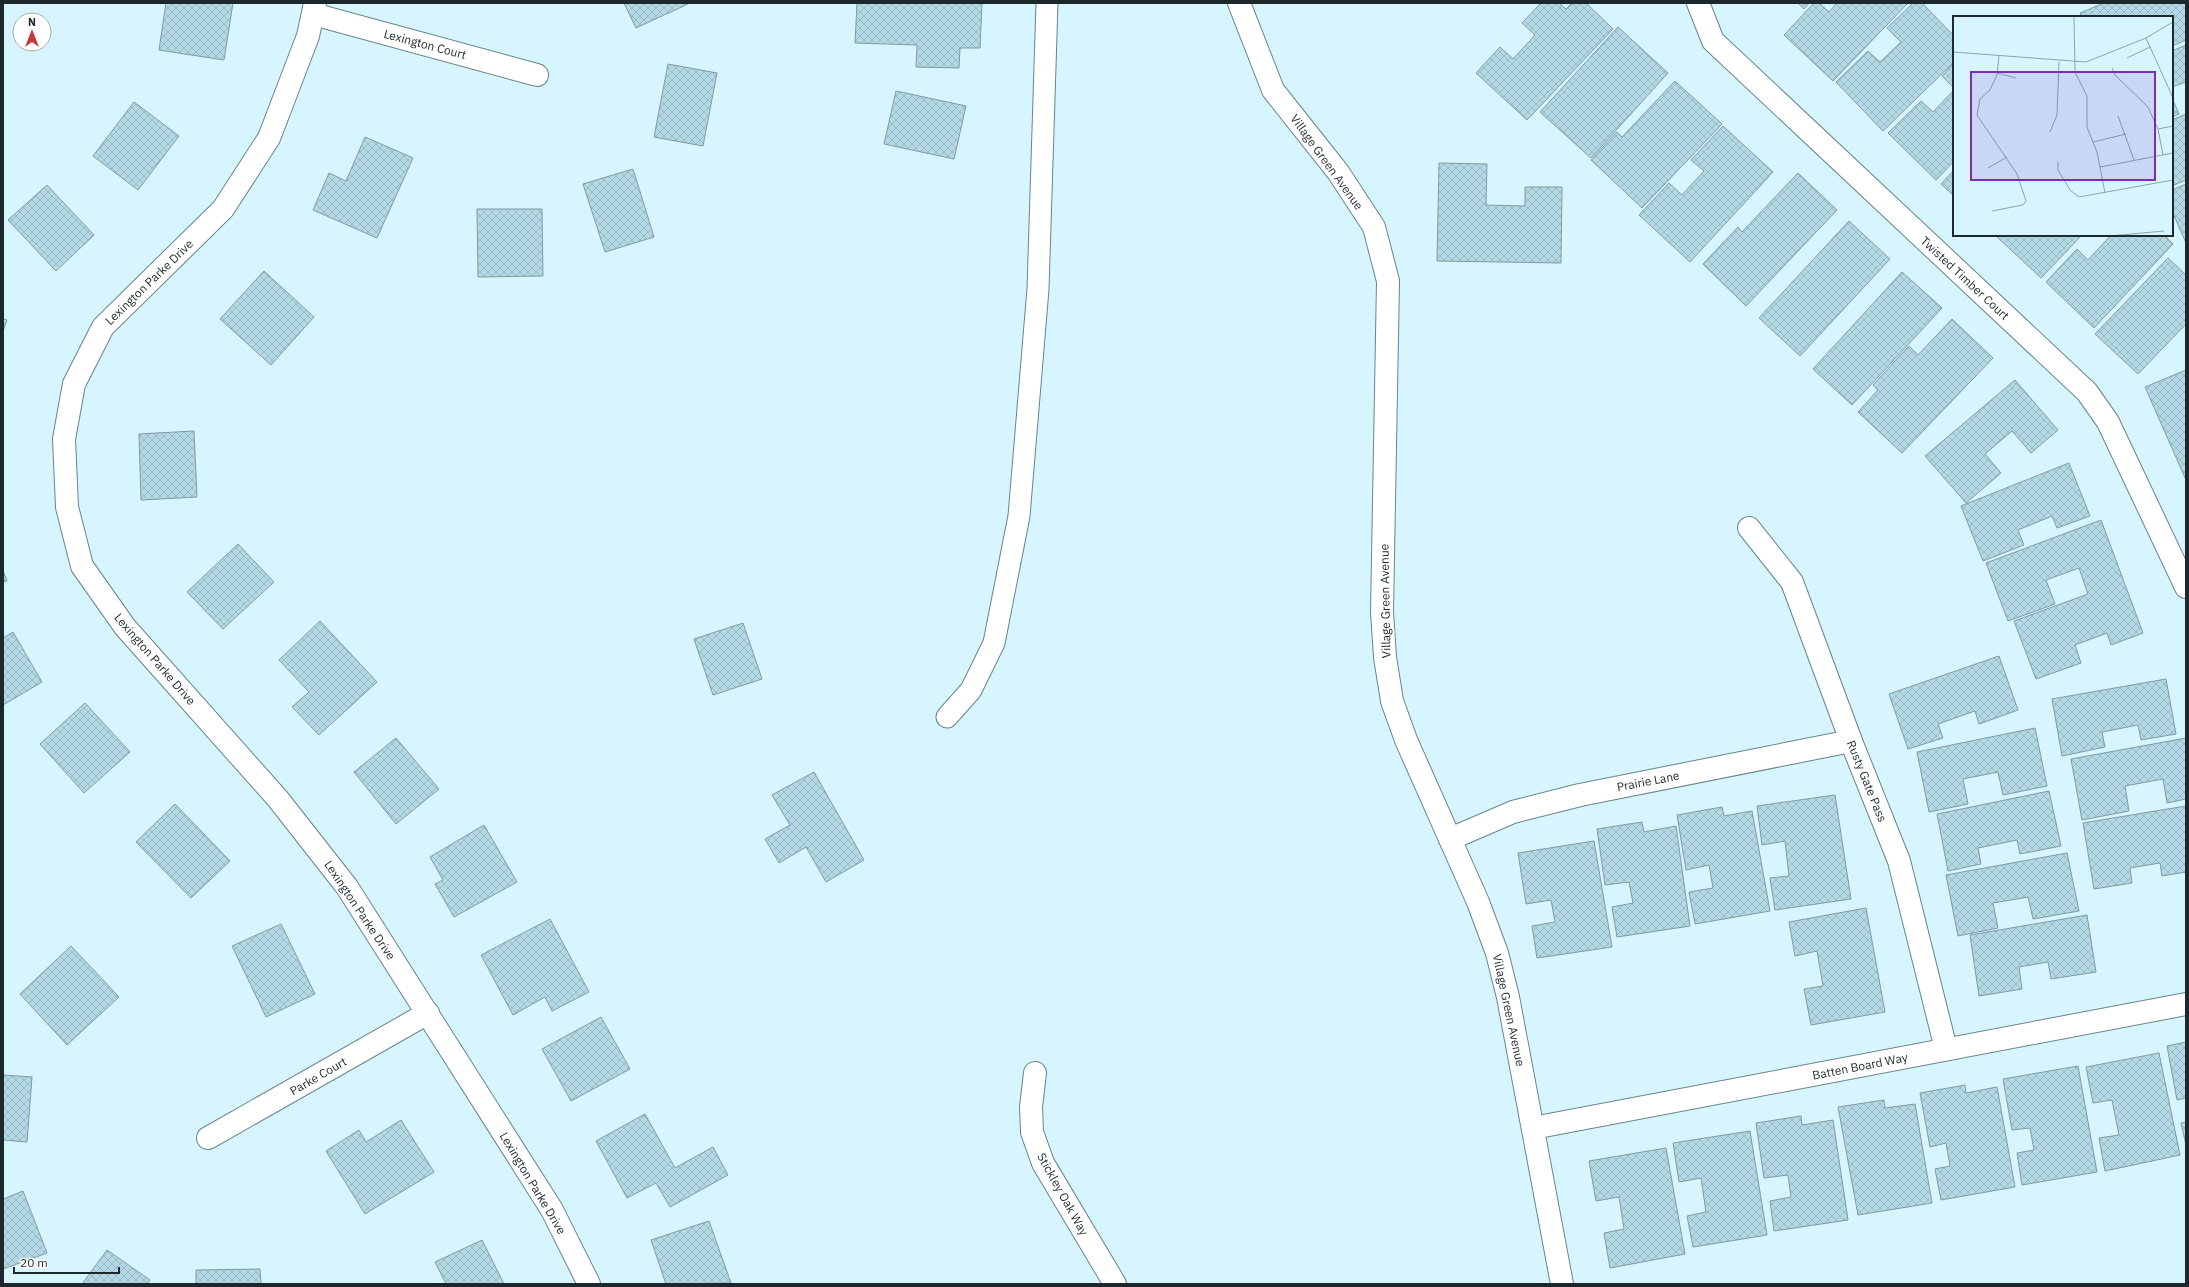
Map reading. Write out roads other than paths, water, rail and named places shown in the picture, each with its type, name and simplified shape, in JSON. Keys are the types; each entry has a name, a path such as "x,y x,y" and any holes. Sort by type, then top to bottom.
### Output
{"street":[{"name":"Village Green Avenue","path":"1239,3 1273,90 1338,172 1374,227 1388,281 1382,612 1385,657 1392,701 1406,740 1478,902 1497,953 1508,997 1562,1284"},
{"name":"Twisted Timber Court","path":"1698,3 1713,41 2087,392 2108,422 2186,587"},
{"name":"Lexington Court","path":"314,8 537,75"},
{"name":"Lexington Parke Drive","path":"314,8 308,36 264,145 223,209 103,327 74,384 64,439 66,507 82,566 124,627 278,799 347,887 552,1210 589,1284"},
{"name":"Rusty Gate Pass","path":"1749,528 1792,582 1851,741 1899,861 1946,1049"},
{"name":"Prairie Lane","path":"1450,839 1513,812 1580,794 1851,741"},
{"name":"Batten Board Way","path":"1533,1128 2186,1004"},
{"name":"Parke Court","path":"208,1138 428,1013"},
{"name":"Stickley Oak Way","path":"1035,1073 1031,1107 1032,1132 1043,1163 1115,1284"}],"lane":[{"path":"947,717 971,690 994,643 1019,516 1038,289 1047,3"}]}
